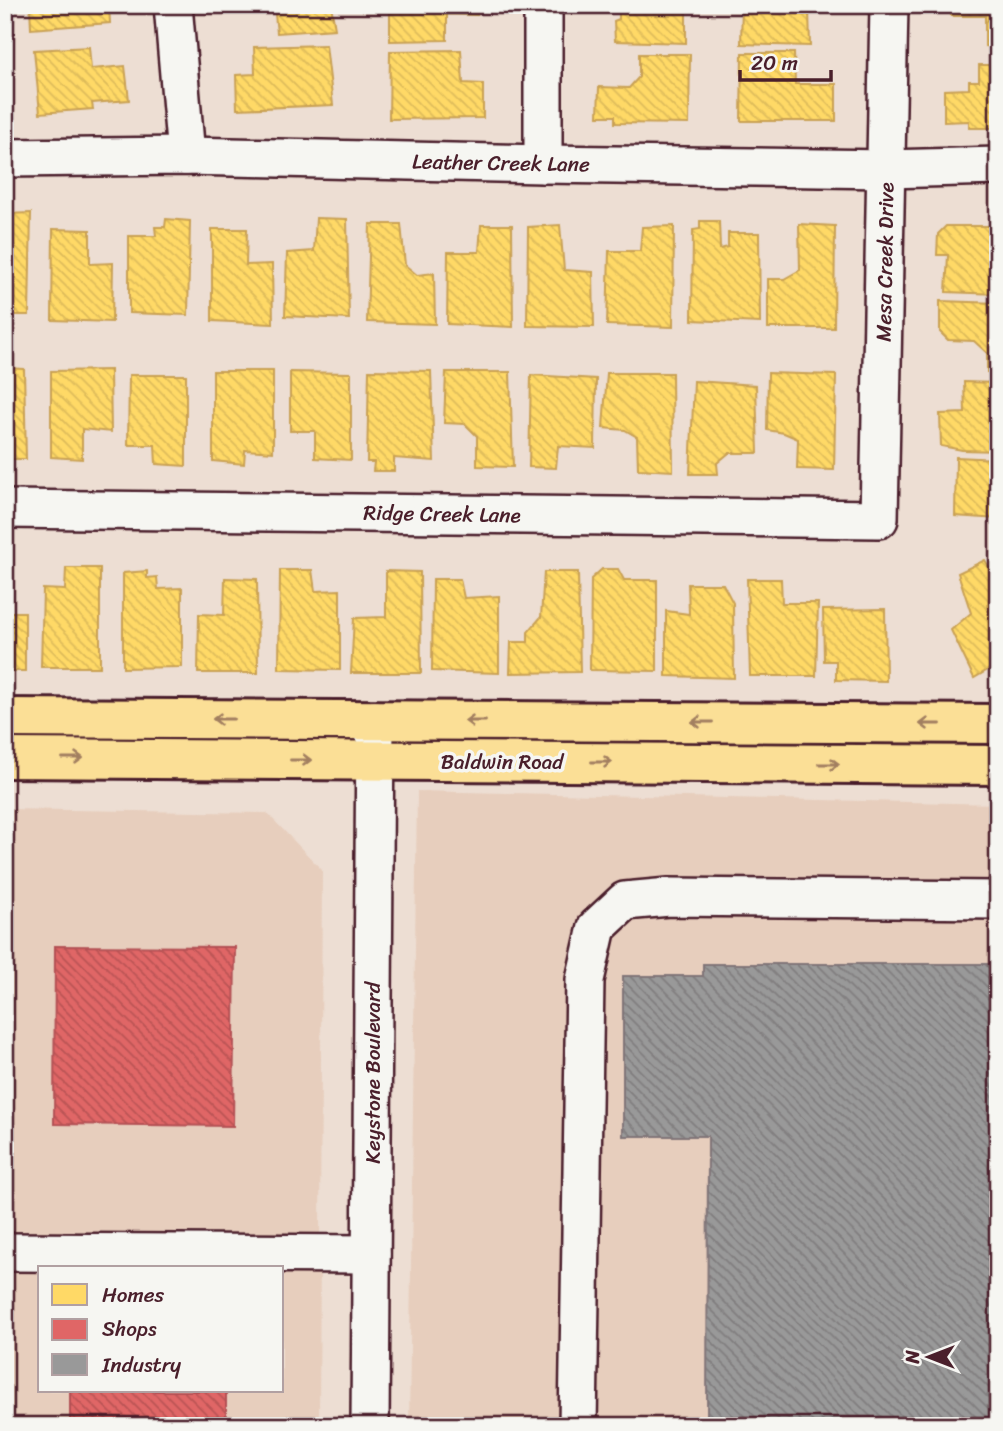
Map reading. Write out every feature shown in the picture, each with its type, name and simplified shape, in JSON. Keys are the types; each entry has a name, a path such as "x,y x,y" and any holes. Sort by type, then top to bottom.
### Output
{"main road":[{"name":"Baldwin Road","path":"5,718 998,724"},
{"name":"Baldwin Road","path":"5,758 998,765"}],"street":[{"path":"173,5 186,156"},
{"path":"543,5 543,164"},
{"name":"Mesa Creek Drive","path":"879,519 889,5"},
{"name":"Leather Creek Lane","path":"5,158 186,156 887,169 998,166"},
{"name":"Ridge Creek Lane","path":"5,509 879,519"},
{"name":"Keystone Boulevard","path":"370,1426 375,720"},
{"path":"578,1426 585,980 597,926 625,901 669,897 998,900"},
{"path":"5,1252 372,1254"}],"shaded area":[{"path":"417,791 998,804 998,1426 409,1426"},
{"path":"5,809 267,813 322,870 319,1426 5,1426"}],"building: Homes":[{"path":"30,5 109,5 110,23 31,29"},
{"path":"274,5 331,5 335,29 277,33"},
{"path":"390,5 484,5 484,8 476,7 477,15 447,14 447,40 390,41"},
{"path":"619,5 686,5 686,43 615,41 614,21 619,19"},
{"path":"742,5 834,7 809,8 810,46 741,44"},
{"path":"950,5 998,5 998,47 985,46 985,16 951,16"},
{"path":"326,45 333,105 237,109 236,75 255,74 254,47"},
{"path":"89,47 91,69 125,66 129,100 92,103 93,109 40,113 34,50"},
{"path":"461,50 463,83 483,84 483,118 389,119 390,51"},
{"path":"742,53 794,53 795,84 836,84 836,121 741,121"},
{"path":"639,54 690,54 689,124 615,123 615,116 598,116 599,87 629,88 639,77"},
{"path":"998,56 998,128 969,128 969,121 944,122 944,90 969,89 969,81 979,81 979,65 997,65"},
{"path":"31,213 29,315 5,315 5,214"},
{"path":"316,218 347,219 349,319 285,316 287,253 314,251"},
{"path":"166,219 190,221 188,315 129,313 129,236 156,236 155,227 165,227"},
{"path":"700,221 719,221 720,249 728,247 728,233 759,233 760,323 692,320 693,230 700,229"},
{"path":"370,224 401,224 405,265 417,275 434,273 435,324 367,322"},
{"path":"799,224 835,226 834,328 768,328 768,279 784,279 800,270"},
{"path":"481,225 512,225 513,327 447,324 448,252 479,252"},
{"path":"560,225 564,270 593,272 594,327 527,326 528,227"},
{"path":"674,226 673,327 607,325 609,251 640,251 642,227"},
{"path":"946,226 998,226 998,294 946,292 948,255 937,255 938,234"},
{"path":"53,229 90,230 90,264 113,263 112,322 52,320"},
{"path":"212,229 247,229 246,265 272,264 273,324 212,321"},
{"path":"940,301 998,303 998,373 987,372 987,353 974,341 948,340 940,332"},
{"path":"5,368 24,369 26,459 5,459"},
{"path":"110,370 111,432 82,429 82,459 51,457 51,371"},
{"path":"369,370 431,371 434,461 394,458 394,471 373,471 374,462 367,462"},
{"path":"213,371 273,371 273,452 245,450 244,464 213,461"},
{"path":"290,372 351,373 351,460 315,458 315,431 290,431"},
{"path":"446,372 510,372 513,467 477,466 477,436 465,424 444,423"},
{"path":"607,373 672,373 673,471 638,469 637,437 625,430 603,428"},
{"path":"768,373 836,375 834,470 797,469 798,439 767,430"},
{"path":"129,375 186,375 186,466 156,464 155,445 128,445"},
{"path":"531,375 596,379 595,448 558,446 556,468 529,467"},
{"path":"694,381 756,385 758,453 729,453 717,463 718,474 690,474"},
{"path":"964,382 998,383 998,451 962,450 941,446 940,414 965,413"},
{"path":"956,457 998,459 998,519 955,516"},
{"path":"985,560 998,582 998,664 974,678 951,630 971,613 958,573"},
{"path":"66,568 100,568 100,667 41,667 43,589 65,590"},
{"path":"602,569 618,569 624,580 657,580 657,671 590,670 591,579"},
{"path":"280,570 312,570 315,591 340,590 340,670 279,669"},
{"path":"147,571 147,578 157,577 158,589 182,588 182,667 123,668 123,573"},
{"path":"386,571 420,572 421,673 351,673 354,618 386,617"},
{"path":"544,572 578,572 580,672 510,673 511,642 528,642 528,632 541,617"},
{"path":"225,578 257,579 258,673 198,673 199,614 224,615"},
{"path":"433,579 460,579 464,598 499,596 499,673 432,671"},
{"path":"747,579 781,579 782,603 818,603 816,676 750,676"},
{"path":"688,584 723,584 733,603 734,678 666,676 666,611 689,614"},
{"path":"885,609 886,681 836,680 836,661 824,661 823,610"},
{"path":"5,612 25,612 25,671 5,671"}],"building: Shops":[{"path":"55,946 235,947 233,1126 54,1124"},
{"path":"70,1392 226,1392 226,1426 70,1426"}],"building: Industry":[{"path":"703,964 998,964 998,1426 707,1426 708,1136 623,1136 623,976 703,976"}]}
